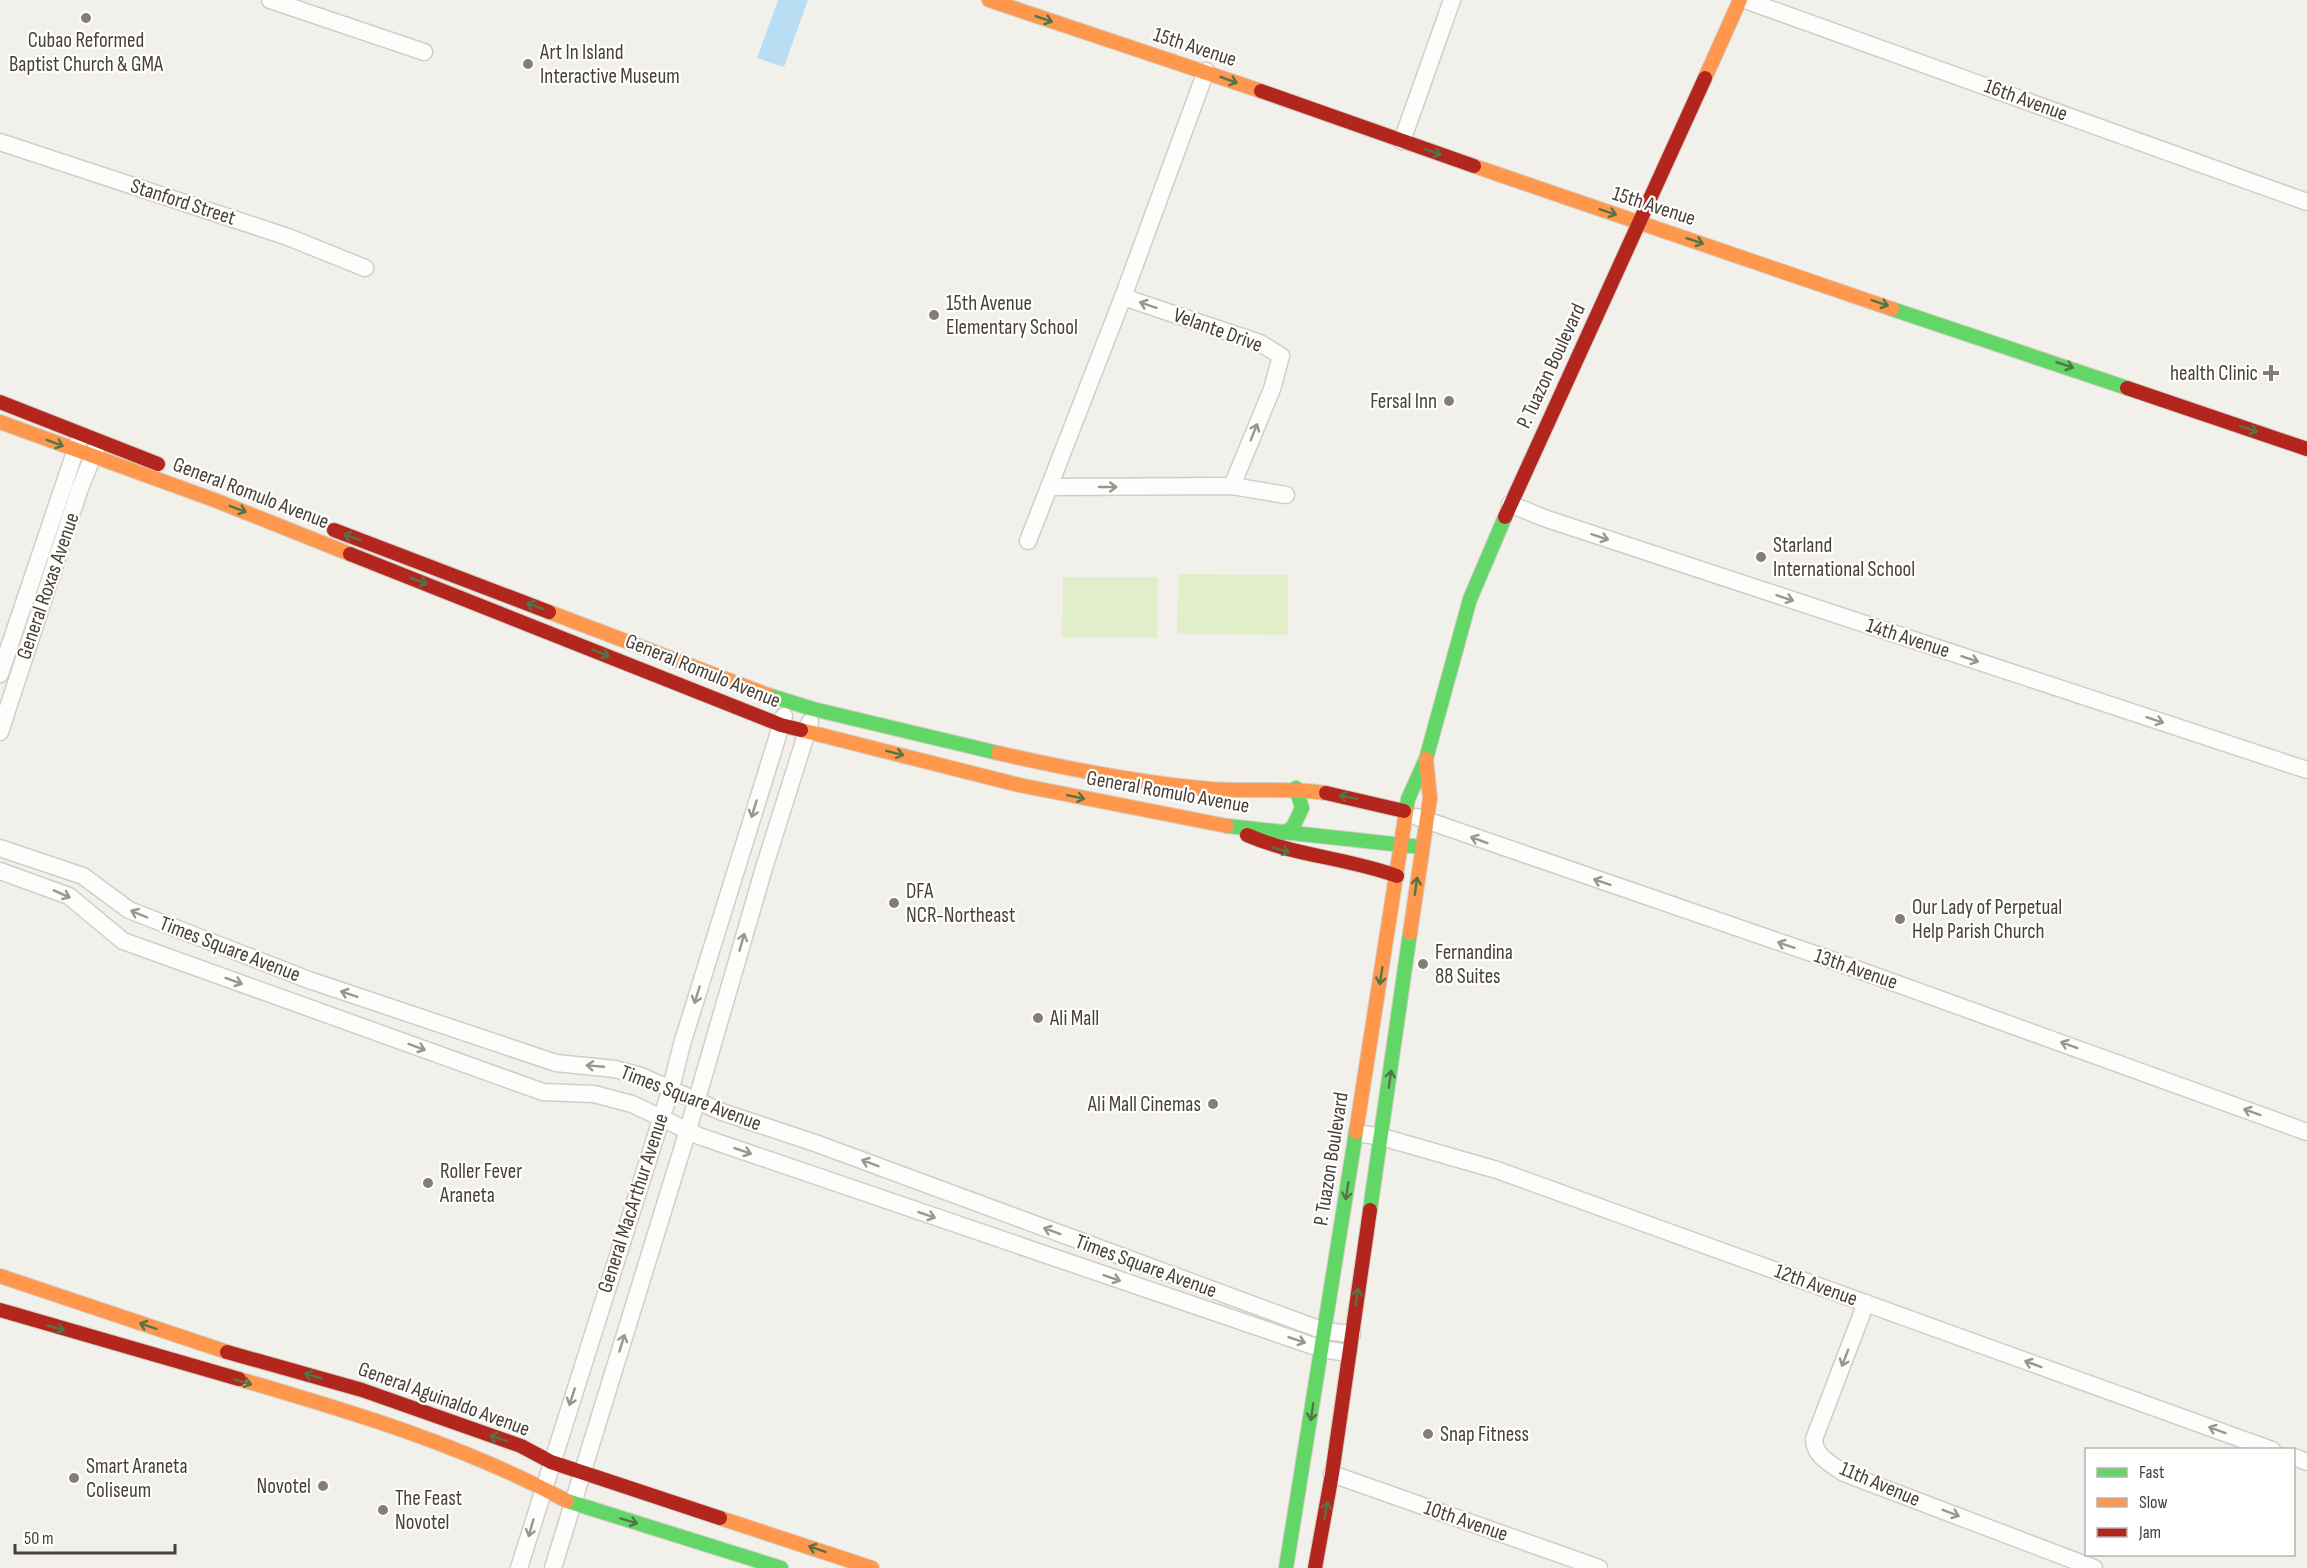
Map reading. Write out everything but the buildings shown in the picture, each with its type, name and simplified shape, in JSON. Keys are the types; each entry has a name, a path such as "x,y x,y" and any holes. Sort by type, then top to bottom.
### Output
{"street":[{"path":"270,0 424,52"},
{"name":"15th Avenue","path":"988,0 1206,71 1640,223 2307,449"},
{"path":"1402,141 1452,0"},
{"name":"P. Tuazon Boulevard","path":"1286,1568 1357,1133 1397,876 1404,811 1426,759 1470,600 1510,504 1740,0"},
{"name":"16th Avenue","path":"1745,0 2307,202"},
{"path":"1029,541 1123,297 1206,71"},
{"name":"Stanford Street","path":"0,142 288,237 365,268"},
{"name":"Velante Drive","path":"1123,297 1260,343 1281,356 1272,389 1232,486"},
{"name":"General Romulo Avenue","path":"0,402 166,467"},
{"name":"General Romulo Avenue","path":"0,422 217,501 781,725 1019,785 1228,826 1421,847"},
{"name":"General Roxas Avenue","path":"0,674 82,434"},
{"name":"General Roxas Avenue","path":"0,732 99,441"},
{"path":"1049,486 1232,486 1286,495"},
{"path":"217,501 223,488"},
{"name":"14th Avenue","path":"1510,504 1544,518 2307,770"},
{"name":"General Romulo Avenue","path":"319,524 813,709 1012,756 1147,783 1215,789 1296,788 1354,798 1404,811"},
{"name":"General MacArthur Avenue","path":"519,1568 671,1088 682,1044 788,701"},
{"name":"General MacArthur Avenue","path":"553,1568 688,1130 813,709"},
{"name":"P. Tuazon Boulevard","path":"1315,1568 1332,1474 1348,1353 1382,1137 1421,847 1427,821 1430,798 1426,759"},
{"path":"1284,833 1293,827 1302,808 1296,788"},
{"name":"13th Avenue","path":"1404,811 1427,821 1834,961 2307,1132"},
{"path":"1228,826 1280,850 1373,866 1397,876"},
{"name":"Times Square Avenue","path":"0,848 83,876 129,910 309,980 556,1063 615,1069 671,1088 722,1112 815,1143 1324,1331 1352,1334"},
{"name":"Times Square Avenue","path":"0,871 69,896 123,941 543,1092 594,1094 632,1104 688,1130 1322,1349 1348,1353"},
{"name":"12th Avenue","path":"1357,1133 1382,1137 1497,1170 2269,1448"},
{"name":"General Aguinaldo Avenue","path":"0,1276 203,1345 362,1390 521,1446 551,1462 582,1473 872,1568"},
{"name":"11th Avenue","path":"1866,1303 1814,1439 1814,1445 1821,1456 1844,1473 2094,1568"},
{"name":"General Aguinaldo Avenue","path":"0,1310 378,1420 513,1472 573,1504 781,1568"},
{"name":"10th Avenue","path":"1332,1474 1599,1568"}],"green space":[{"path":"1178,574 1288,575 1288,635 1177,634"},
{"path":"1063,577 1158,577 1157,638 1062,637"}],"water":[{"path":"778,0 808,0 784,67 757,58"}],"traffic: fast":[{"path":"1892,309 2127,388"},
{"path":"1406,812 1408,799 1426,759 1470,599 1505,517"},
{"path":"768,695 813,709 998,753"},
{"path":"1284,833 1293,827 1302,808 1296,788"},
{"path":"1227,826 1421,847"},
{"path":"1370,1210 1410,933"},
{"path":"1286,1568 1356,1132"},
{"path":"567,1501 781,1568"}],"traffic: slow":[{"path":"989,0 1261,91"},
{"path":"1705,78 1740,0"},
{"path":"1474,166 1892,309"},
{"path":"0,422 217,501 350,554"},
{"path":"549,612 768,695"},
{"path":"801,730 1019,785 1227,826"},
{"path":"998,753 1051,765 1157,783 1226,790 1297,790 1326,793"},
{"path":"1410,933 1430,798 1426,759"},
{"path":"1356,1132 1406,812"},
{"path":"0,1276 227,1352"},
{"path":"239,1379 365,1417 447,1446 528,1481 567,1501"},
{"path":"720,1518 872,1568"}],"traffic: jam":[{"path":"1505,517 1705,78"},
{"path":"1261,91 1474,166"},
{"path":"2127,388 2307,449"},
{"path":"0,402 158,464"},
{"path":"334,530 549,612"},
{"path":"350,554 781,725 801,730"},
{"path":"1326,793 1404,811"},
{"path":"1247,835 1284,848 1397,876"},
{"path":"1315,1568 1332,1474 1370,1210"},
{"path":"0,1310 239,1379"},
{"path":"227,1352 362,1390 521,1446 551,1462 720,1518"}],"place":[{"name":"Cubao Reformed Baptist Church & GMA","path":"86,18"},
{"name":"Art In Island Interactive Museum","path":"528,64"},
{"name":"15th Avenue Elementary School","path":"934,315"},
{"name":"health Clinic","path":"2271,373"},
{"name":"Fersal Inn","path":"1449,401"},
{"name":"Starland International School","path":"1761,557"},
{"name":"DFA NCR-Northeast","path":"894,903"},
{"name":"Our Lady of Perpetual Help Parish Church","path":"1900,919"},
{"name":"Fernandina 88 Suites","path":"1423,964"},
{"name":"Ali Mall","path":"1038,1018"},
{"name":"Ali Mall Cinemas","path":"1213,1104"},
{"name":"Roller Fever Araneta","path":"428,1183"},
{"name":"Snap Fitness","path":"1428,1434"},
{"name":"Smart Araneta Coliseum","path":"74,1478"},
{"name":"Novotel","path":"323,1486"},
{"name":"The Feast Novotel","path":"383,1510"}]}
